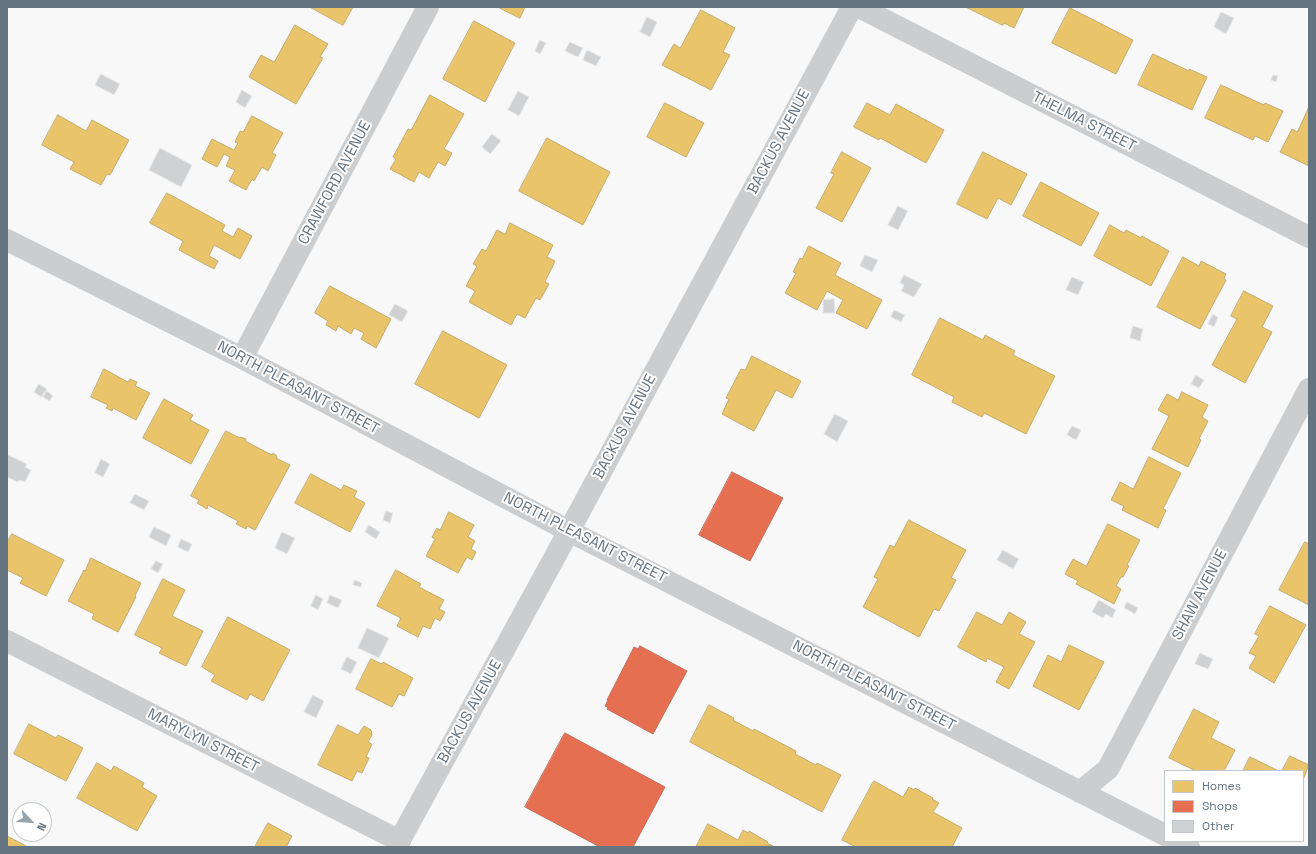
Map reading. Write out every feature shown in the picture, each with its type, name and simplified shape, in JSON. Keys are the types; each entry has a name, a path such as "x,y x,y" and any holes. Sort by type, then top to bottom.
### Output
{"street":[{"name":"CRAWFORD AVENUE","path":"242,358 428,7"},
{"name":"BACKUS AVENUE","path":"398,844 852,7"},
{"name":"THELMA STREET","path":"859,7 1309,237"},
{"name":"NORTH PLEASANT STREET","path":"7,240 242,358 569,530 1164,834"},
{"name":"SHAW AVENUE","path":"1080,792 1108,769 1309,389"},
{"name":"MARYLYN STREET","path":"7,640 398,844"},
{"path":"1179,842 1189,847"}],"building: Homes":[{"path":"310,7 353,7 343,25"},
{"path":"498,7 525,7 520,18"},
{"path":"966,7 1024,7 1014,28 1004,23 1003,25"},
{"path":"1070,8 1133,40 1116,74 1052,43"},
{"path":"701,10 735,28 723,52 730,55 711,90 662,65 674,44 680,48"},
{"path":"474,21 515,43 485,102 443,79"},
{"path":"295,25 328,44 320,57 323,58 296,104 249,77 261,55 274,62"},
{"path":"1153,54 1189,71 1189,69 1207,77 1192,110 1138,85"},
{"path":"1221,85 1264,105 1265,103 1283,111 1268,142 1255,136 1253,140 1205,118"},
{"path":"430,95 464,114 444,149 452,153 445,166 438,162 429,178 419,172 414,182 390,169 396,159 393,157 408,129 411,130"},
{"path":"665,103 704,123 686,157 647,137"},
{"path":"867,103 890,115 896,104 944,130 926,163 880,138 879,140 854,127"},
{"path":"1309,107 1309,166 1280,152 1292,129 1297,132"},
{"path":"58,115 86,131 92,120 129,140 110,175 107,174 101,185 70,169 74,162 42,145"},
{"path":"252,116 283,133 272,153 276,155 268,171 262,167 254,181 252,179 246,190 229,181 235,170 226,166 230,157 224,154 217,167 202,159 212,139 234,150 238,143 235,142 240,131 243,132"},
{"path":"547,138 610,172 583,225 519,191"},
{"path":"842,152 871,168 842,222 816,208 834,174 831,173"},
{"path":"983,152 1027,174 1011,205 998,198 987,219 957,204"},
{"path":"1041,182 1099,213 1081,246 1023,216"},
{"path":"167,193 225,225 222,231 233,237 238,228 252,236 240,259 214,245 209,256 218,261 214,269 179,250 183,241 150,223"},
{"path":"510,223 553,245 547,257 555,261 545,282 549,284 540,300 536,298 525,318 517,314 511,325 469,302 475,291 466,286 477,266 473,264 482,249 486,251 497,230 505,234"},
{"path":"1110,225 1124,233 1126,230 1141,238 1142,236 1169,251 1151,286 1094,256"},
{"path":"809,246 841,263 835,275 882,300 867,329 836,313 843,300 827,291 817,310 785,293 796,273 793,272 800,258 802,259"},
{"path":"1183,257 1199,266 1201,261 1226,274 1224,279 1226,280 1200,329 1157,307"},
{"path":"330,286 391,319 376,348 361,339 364,333 354,328 351,334 338,326 336,331 326,325 328,321 315,313"},
{"path":"1244,291 1273,306 1262,327 1272,332 1245,383 1212,365 1237,319 1231,316"},
{"path":"940,318 983,340 985,335 1015,351 1013,355 1055,376 1026,434 984,413 982,417 952,402 954,397 912,375"},
{"path":"443,331 507,365 479,418 415,384"},
{"path":"752,356 801,381 792,398 776,390 754,431 722,414 729,399 726,398 741,369 745,370"},
{"path":"104,369 128,382 130,379 137,382 135,386 150,393 136,420 113,408 112,411 106,408 108,405 91,397"},
{"path":"1182,392 1208,405 1202,417 1208,421 1188,467 1152,449 1169,416 1158,410 1167,394 1178,400"},
{"path":"164,399 193,415 190,420 209,430 191,464 143,438"},
{"path":"226,431 240,438 246,439 245,441 272,455 273,453 277,456 276,458 290,465 255,530 247,526 246,529 236,524 238,521 208,505 207,509 197,503 199,500 191,496"},
{"path":"1149,457 1181,473 1163,509 1166,510 1158,528 1122,510 1124,506 1111,500 1120,482 1133,489"},
{"path":"311,474 341,490 344,485 357,491 354,497 365,503 350,532 295,503"},
{"path":"449,512 474,525 468,537 475,541 471,549 476,552 472,560 467,557 458,573 426,556 435,539 432,537 437,528 440,530"},
{"path":"909,520 966,550 951,578 956,580 939,611 934,609 919,637 863,607 878,579 874,577 890,545 894,547"},
{"path":"1108,524 1140,540 1127,565 1129,566 1116,586 1121,589 1114,604 1076,584 1078,581 1065,574 1073,559 1086,566"},
{"path":"12,534 64,560 46,596 20,583 23,578 7,570 7,543"},
{"path":"1305,542 1309,544 1309,605 1279,590"},
{"path":"91,558 141,583 135,596 136,597 118,632 92,619 94,614 68,601"},
{"path":"396,570 421,584 419,587 444,600 439,609 445,612 440,621 435,618 430,629 423,626 418,637 397,626 401,618 377,606"},
{"path":"163,579 185,590 172,616 203,631 186,666 159,653 162,648 135,635"},
{"path":"1270,606 1306,625 1274,683 1249,668 1256,656 1249,653 1259,636 1255,634"},
{"path":"977,612 1002,625 1009,612 1026,622 1019,634 1035,642 1009,689 996,682 1004,667 987,658 986,662 958,647"},
{"path":"228,617 290,650 263,701 250,694 247,700 211,681 215,675 202,667"},
{"path":"1069,645 1104,662 1079,710 1033,686 1048,655 1061,662"},
{"path":"371,659 382,664 383,662 413,678 404,696 399,694 392,707 356,689"},
{"path":"709,705 734,718 733,720 753,731 754,729 796,751 795,754 816,765 817,763 841,775 822,812 690,742"},
{"path":"1194,709 1219,722 1211,738 1235,750 1225,770 1194,770 1169,758"},
{"path":"29,724 56,738 58,735 83,748 66,781 14,754"},
{"path":"338,725 358,735 364,726 371,730 372,735 368,742 372,744 366,757 369,758 362,773 357,771 352,781 318,765"},
{"path":"1290,756 1309,765 1304,778 1304,770 1283,770"},
{"path":"1250,757 1277,770 1244,770"},
{"path":"97,763 111,771 114,766 144,783 142,787 157,796 137,831 77,798"},
{"path":"874,781 903,797 909,787 914,790 915,788 939,803 933,812 962,828 952,847 856,847 842,840"},
{"path":"268,823 292,836 286,847 255,847"},
{"path":"708,824 738,840 743,830 748,833 749,831 773,846 696,847"},
{"path":"7,836 12,839 12,842 18,842 28,847 7,847"}],"building: Shops":[{"path":"732,472 783,498 750,561 699,535"},
{"path":"640,646 687,671 653,734 607,709 608,707 605,706 634,647 638,649"},
{"path":"565,733 665,787 633,847 600,847 525,807"}],"building: Other":[{"path":"1221,12 1234,18 1226,34 1214,27"},
{"path":"647,17 657,22 650,37 640,32"},
{"path":"540,40 546,43 540,54 535,51"},
{"path":"570,42 583,48 578,57 565,51"},
{"path":"587,50 601,57 596,66 583,60"},
{"path":"101,74 120,84 114,95 95,85"},
{"path":"1273,75 1278,76 1276,82 1271,80"},
{"path":"242,90 252,96 245,108 236,102"},
{"path":"518,91 529,97 519,116 508,110"},
{"path":"492,134 501,141 490,154 482,147"},
{"path":"160,148 192,165 181,187 149,170"},
{"path":"898,206 908,211 898,230 888,225"},
{"path":"865,255 878,260 872,272 860,266"},
{"path":"904,275 922,284 914,297 901,291 904,285 900,283"},
{"path":"1072,277 1084,282 1078,295 1066,290"},
{"path":"834,299 835,313 823,313 823,300"},
{"path":"395,304 408,311 402,322 389,315"},
{"path":"894,310 905,315 901,322 891,317"},
{"path":"1213,314 1218,317 1214,327 1208,324"},
{"path":"1133,326 1143,329 1140,341 1130,338"},
{"path":"1196,375 1204,380 1199,388 1191,384"},
{"path":"39,384 47,389 41,397 34,392"},
{"path":"47,391 53,396 49,401 43,397"},
{"path":"835,414 848,421 837,442 824,434"},
{"path":"1072,426 1081,430 1076,440 1067,435"},
{"path":"8,455 27,464 25,467 31,470 25,482 19,480 18,482 7,477"},
{"path":"101,459 110,464 103,477 95,473"},
{"path":"135,494 149,501 144,510 130,503"},
{"path":"386,511 393,513 390,523 383,520"},
{"path":"369,525 380,532 376,539 365,532"},
{"path":"154,527 171,535 166,546 149,537"},
{"path":"282,532 295,538 287,554 275,548"},
{"path":"181,539 192,544 188,552 178,547"},
{"path":"1003,550 1019,559 1013,569 997,560"},
{"path":"156,561 163,564 158,573 151,569"},
{"path":"355,580 362,583 361,587 353,585"},
{"path":"316,595 323,599 318,610 311,606"},
{"path":"330,595 342,600 338,608 327,603"},
{"path":"1099,600 1116,610 1112,618 1106,614 1103,618 1092,612"},
{"path":"1127,602 1138,608 1135,614 1124,608"},
{"path":"367,628 389,638 379,658 358,648"},
{"path":"1200,653 1213,659 1208,669 1195,664"},
{"path":"347,657 357,662 351,674 341,669"},
{"path":"313,695 324,701 316,718 304,712"}]}
